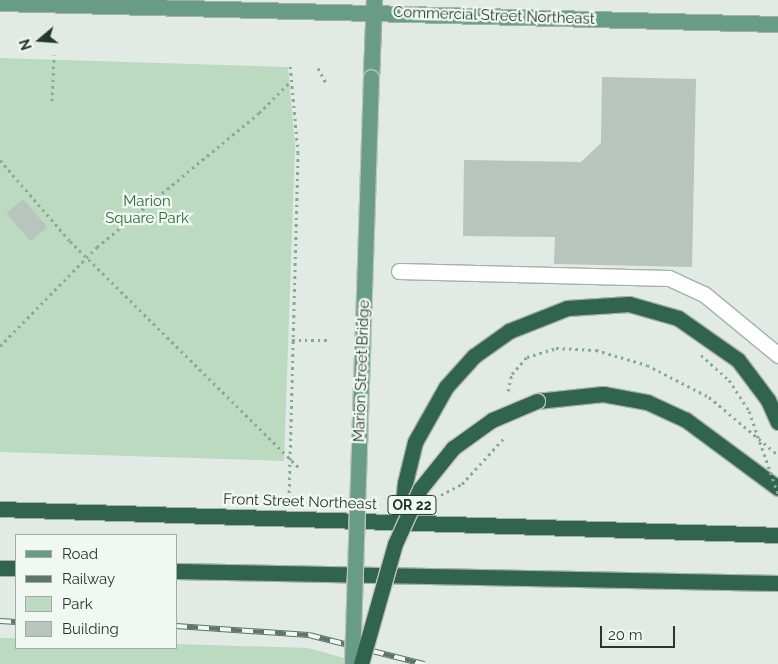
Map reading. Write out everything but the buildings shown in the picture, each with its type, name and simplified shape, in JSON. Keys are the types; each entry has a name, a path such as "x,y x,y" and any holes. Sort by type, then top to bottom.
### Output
{"highway":[{"path":"401,523 409,462 434,404 470,361 509,331 567,308 609,303 656,310 713,338 757,383 778,422"},
{"name":"OR 22","path":"361,664 395,544 420,490 464,440 492,420 537,401 603,394 646,402 686,420 778,488"},
{"name":"Front Street Northeast","path":"0,509 778,535"},
{"path":"0,568 15,568"},
{"path":"178,571 778,583"}],"main road":[{"name":"Commercial Street Northeast","path":"0,3 374,7 778,24"},
{"name":"Marion Street Bridge","path":"352,664 374,7"}],"lane":[{"path":"399,271 669,278 704,294 778,355"}],"path":[{"path":"52,101 54,55"},
{"path":"288,519 298,138 290,63"},
{"path":"318,68 327,85"},
{"path":"0,346 87,257 259,113 291,80"},
{"path":"0,160 87,257 299,468"},
{"path":"292,340 327,340"},
{"path":"540,344 542,350 596,350 647,365 709,397 778,455"},
{"path":"692,350 701,355 729,380 749,411 778,494"},
{"path":"477,456 483,462"}],"green space":[{"name":"Marion Square Park","path":"0,58 288,67 295,146 284,461 0,452"},
{"path":"0,638 15,638 15,649 178,649 178,644 308,648 366,664 0,664"}],"railway":[{"path":"0,621 15,622"},
{"path":"178,626 309,635 424,664"}]}
